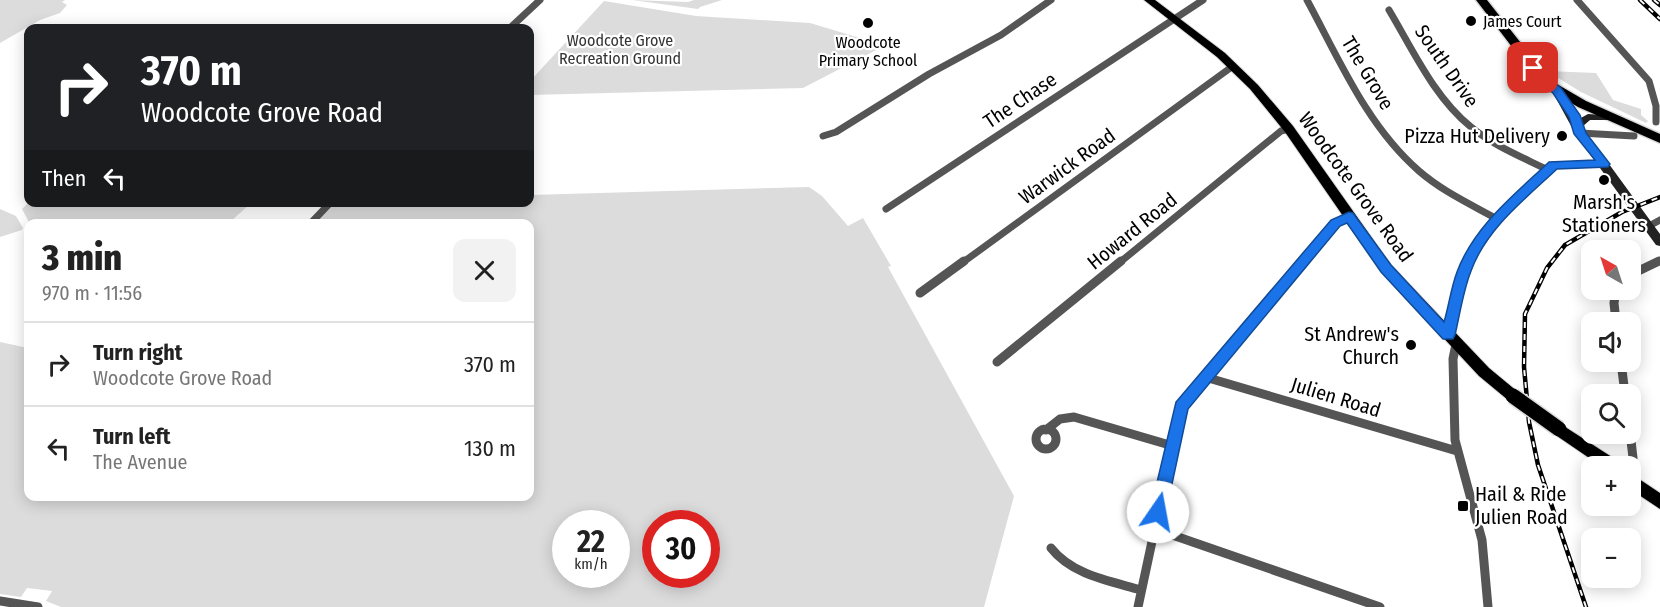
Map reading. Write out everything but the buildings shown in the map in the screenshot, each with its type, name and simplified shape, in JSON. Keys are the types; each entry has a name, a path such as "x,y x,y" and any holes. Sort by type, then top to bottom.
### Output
{"highway":[{"path":"1481,0 1542,77 1557,91 1660,137"},
{"path":"1542,77 1611,118 1660,137"}],"main road":[{"name":"Woodcote Grove Road","path":"1149,0 1233,66 1271,105 1386,268 1484,372 1513,396 1598,456"},
{"path":"1557,91 1574,115 1579,130 1656,234"},
{"path":"1574,115 1584,102"},
{"path":"1579,130 1588,117 1611,118"},
{"path":"1641,488 1660,502"}],"street":[{"path":"514,24 540,0"},
{"path":"823,136 836,132 920,79 1001,35 1051,0"},
{"name":"The Chase","path":"886,209 1203,0"},
{"name":"The Grove","path":"1307,0 1358,95 1405,157 1428,178 1497,219"},
{"path":"1577,0 1648,81 1656,106 1654,117"},
{"name":"South Drive","path":"1389,10 1432,79 1461,117 1480,134 1548,170"},
{"name":"Warwick Road","path":"920,293 1233,66"},
{"name":"Howard Road","path":"997,362 1281,131 1289,129"},
{"path":"1579,130 1634,136"},
{"path":"1448,335 1464,271 1478,243 1497,219 1556,164 1604,164"},
{"path":"315,219 326,207"},
{"path":"1138,607 1182,406 1336,223 1349,217"},
{"path":"1656,234 1660,220"},
{"path":"1641,270 1660,261"},
{"path":"1459,346 1455,349 1453,359 1453,424 1457,452 1482,540 1488,607"},
{"name":"Julien Road","path":"1205,377 1457,452"},
{"path":"1046,430 1060,419 1074,417 1173,447"},
{"path":"1155,529 1380,607"},
{"path":"1051,548 1058,558 1070,566 1141,590"},
{"path":"0,601 38,607"}],"green space":[{"path":"0,0 65,0 62,2 67,5 60,13 33,24 24,24 24,29 0,43"},
{"path":"632,0 688,2 722,0 698,9"},
{"name":"Woodcote Grove Recreation Ground","path":"604,1 696,16 810,23 890,47 884,46 803,88 534,95 534,77"},
{"path":"1547,71 1596,73 1613,100 1641,109 1641,115 1648,121 1646,123 1581,92"},
{"path":"809,187 822,196 848,226 863,218 1014,496 984,607 61,607 46,601 52,591 27,588 21,597 0,594 0,342 24,347 24,501 534,501 534,219 319,219 332,207 534,207 534,195"},
{"path":"24,207 247,207 233,219 27,219 22,209"},
{"path":"0,209 16,216 22,230 0,237"}],"railway":[{"path":"1640,0 1660,19"},
{"path":"1654,0 1660,5"},
{"path":"1586,607 1538,465 1529,422 1524,367 1525,314 1547,268 1565,245 1622,212 1660,197"}],"place":[{"name":"James Court","path":"1471,21"},
{"name":"Woodcote Primary School","path":"868,23"},
{"name":"Pizza Hut Delivery","path":"1562,136"},
{"name":"Marsh's Stationers","path":"1604,180"},
{"name":"St Andrew's Church","path":"1411,345"},
{"name":"Hail & Ride Julien Road","path":"1463,506"}],"route":[{"path":"1158,512 1179,416 1187,397 1336,223 1349,217 1386,268 1448,335 1464,271 1478,243 1497,219 1554,165 1604,164 1580,134 1574,115 1557,91 1546,83 1533,68"}]}
